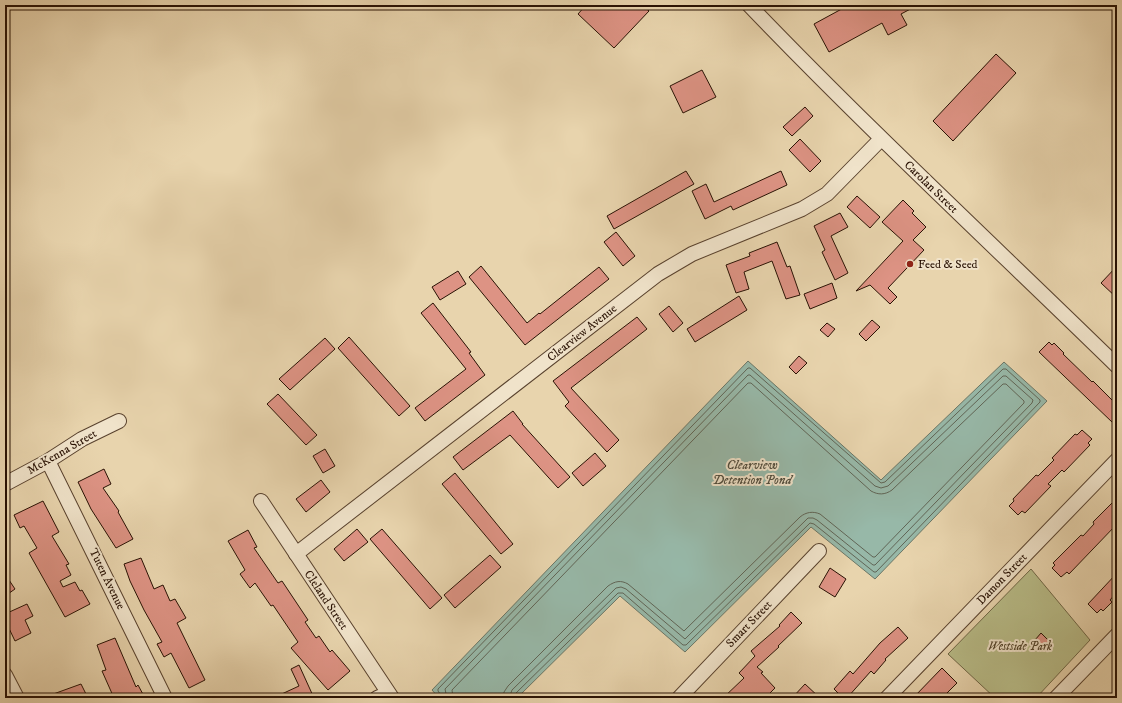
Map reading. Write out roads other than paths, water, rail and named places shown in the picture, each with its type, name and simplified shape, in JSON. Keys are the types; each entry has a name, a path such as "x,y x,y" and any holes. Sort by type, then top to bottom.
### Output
{"street":[{"name":"Carolan Street","path":"749,5 826,85 881,139 1117,366"},
{"name":"Clearview Avenue","path":"296,554 658,274 692,254 802,209 827,194 881,139"},
{"name":"McKenna Street","path":"5,484 48,461 82,439 119,421"},
{"name":"Damon Street","path":"887,698 1117,460"},
{"name":"Tuten Avenue","path":"48,461 165,698"},
{"name":"Cleland Street","path":"261,501 386,696"},
{"name":"Smart Street","path":"679,698 819,551"},
{"path":"1056,698 1117,635"},
{"path":"5,675 17,698"}],"water":[{"name":"Clearview Detention Pond","path":"748,361 881,480 1004,362 1047,401 875,579 811,527 685,652 620,596 517,698 439,698 432,690"}],"place":[{"name":"Feed & Seed","path":"910,264"}],"park label":[{"name":"Westside Park","path":"1020,646"}]}
